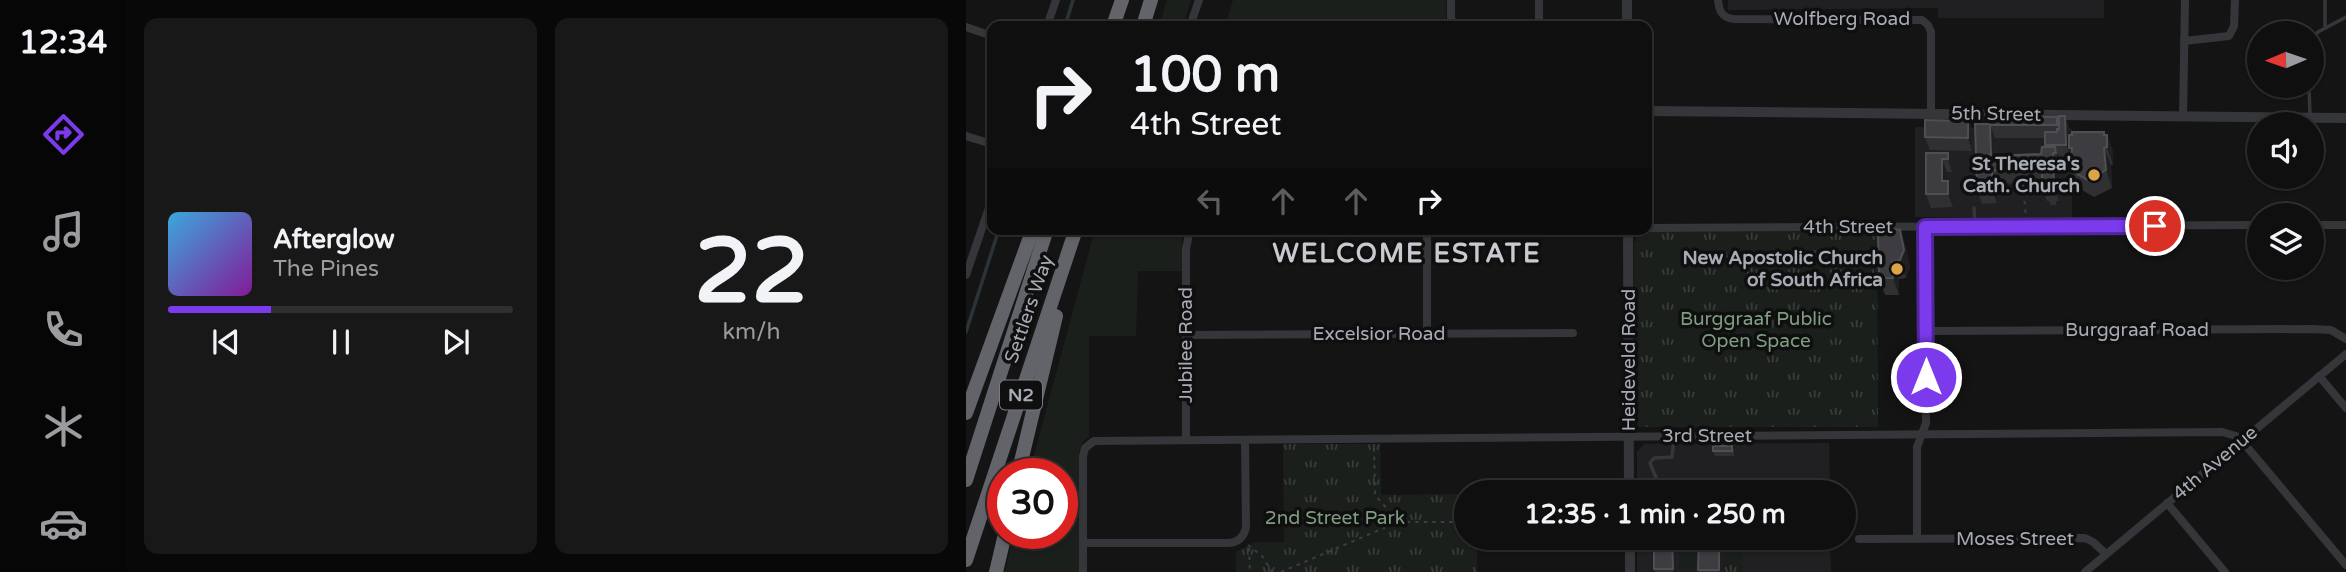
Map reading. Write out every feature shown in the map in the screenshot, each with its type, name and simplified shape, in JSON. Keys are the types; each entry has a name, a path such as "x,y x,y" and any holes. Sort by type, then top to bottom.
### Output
{"highway":[{"path":"1115,21 1122,0"},
{"path":"1145,21 1152,0"},
{"path":"966,413 1031,235"},
{"name":"Settlers Way","path":"966,480 1045,235"},
{"name":"Settlers Way","path":"966,560 1075,235"},
{"path":"1022,458 1076,235"},
{"path":"996,572 1001,549"}],"street":[{"path":"1049,21 1056,0"},
{"path":"1192,21 1199,0"},
{"path":"1451,0 1452,21"},
{"path":"1539,0 1539,21"},
{"path":"1627,0 1627,21"},
{"name":"Wolfberg Road","path":"1718,0 1720,12 1730,19 1922,20 1931,32 1931,114"},
{"path":"2183,117 2185,0"},
{"path":"2184,41 2229,36 2234,26 2235,0"},
{"path":"966,27 987,34"},
{"name":"5th Street","path":"1652,111 2247,118"},
{"name":"5th Street","path":"2324,118 2346,118"},
{"path":"966,136 987,142"},
{"path":"966,275 987,215"},
{"name":"4th Street","path":"1652,228 2247,225"},
{"path":"2324,225 2346,225"},
{"path":"1917,539 1917,447 1926,423 1926,331 1921,317 1925,227"},
{"name":"Jubilee Road","path":"1186,440 1186,249 1189,235"},
{"path":"1427,235 1427,334"},
{"name":"Heideveld Road","path":"1628,235 1629,480"},
{"path":"966,246 976,249"},
{"name":"Burggraaf Road","path":"1926,331 2312,329 2331,330 2346,339"},
{"name":"Excelsior Road","path":"1186,335 1573,332"},
{"name":"4th Avenue","path":"2085,572 2346,354"},
{"path":"2319,376 2346,408"},
{"name":"3rd Street","path":"1083,543 1083,456 1087,445 1098,441 2222,432 2242,441"},
{"path":"1083,572 1083,543 1231,543 1243,535 1246,527 1245,440"},
{"path":"2242,441 2346,565"},
{"path":"2167,503 2225,572"},
{"name":"Moses Street","path":"1859,539 2085,538 2106,554"},
{"path":"1630,550 1630,572"}],"lane":[{"path":"2325,0 2325,28 2346,17"},
{"path":"1975,208 1975,226"},
{"path":"1657,480 1650,463 1654,458 1672,457 1674,436"}],"path":[{"path":"2023,184 2026,226"},
{"path":"1373,438 1375,495 1398,522"},
{"path":"1281,572 1398,522 1454,522"},
{"path":"1243,535 1249,547 1250,572"},
{"path":"1249,547 1262,556 1272,572"}],"shaded area":[{"path":"1728,0 2104,0 2104,18 1938,18 1938,8 1728,10"},
{"path":"1915,127 2072,129 2072,219 1915,217"},
{"path":"1829,443 1830,480 1637,480 1637,452 1644,444"},
{"path":"1637,550 1830,550 1831,572 1637,572"}],"green space":[{"path":"1167,0 1191,0 1185,21 1161,21"},
{"path":"1233,0 1446,0 1446,21 1227,21"},
{"name":"Burggraaf Public Open Space","path":"1877,231 1878,427 1639,427 1635,419 1634,243 1638,235 1652,235 1652,232"},
{"path":"1093,235 1184,235 1182,271 1138,271 1136,336 1089,336 1089,437 1083,441 1079,451 1079,572 1005,572 1010,549 1078,549 1078,458 1033,458"},
{"name":"2nd Street Park","path":"1283,444 1380,444 1381,495 1454,494 1454,550 1477,550 1477,572 1236,572 1236,552 1255,542 1284,542"},
{"path":"1679,550 1702,550 1702,569 1679,569"},
{"path":"1723,550 1743,550 1743,572 1723,572"}],"building":[{"path":"1990,116 2057,117 2057,125 1990,125 1989,159 1993,159 1993,156 2041,154 2042,147 2055,147 2054,188 2051,188 2051,192 2042,188 2042,168 2021,171 1992,170 1992,190 1977,191 1975,124 1990,124"},
{"path":"2059,116 2065,116 2066,145 2045,145 2045,132 2057,132 2059,129"},
{"path":"1925,120 1968,121 1968,138 1925,137"},
{"path":"2072,132 2104,132 2104,135 2107,135 2107,147 2104,148 2106,170 2088,180 2070,170 2072,148 2069,148 2069,135 2072,135"},
{"path":"1926,153 1948,153 1948,159 1942,159 1942,181 1948,181 1948,194 1926,194"},
{"path":"1880,227 1900,230 1904,250 1900,260 1892,262 1893,278 1879,278"},
{"path":"1713,446 1732,446 1732,451 1713,451"},
{"path":"1654,550 1672,550 1673,569 1654,569"},
{"path":"1699,550 1719,550 1719,570 1698,570"}],"waterway":[{"path":"1067,21 1073,0"},
{"path":"966,332 997,235"}],"place":[{"name":"St Theresa's Cath. Church","path":"2094,175"},
{"name":"New Apostolic Church of South Africa","path":"1897,269"}],"district":[{"name":"WELCOME ESTATE","path":"1407,253"}],"route":[{"path":"1926,377 1925,227 2155,226"}]}
